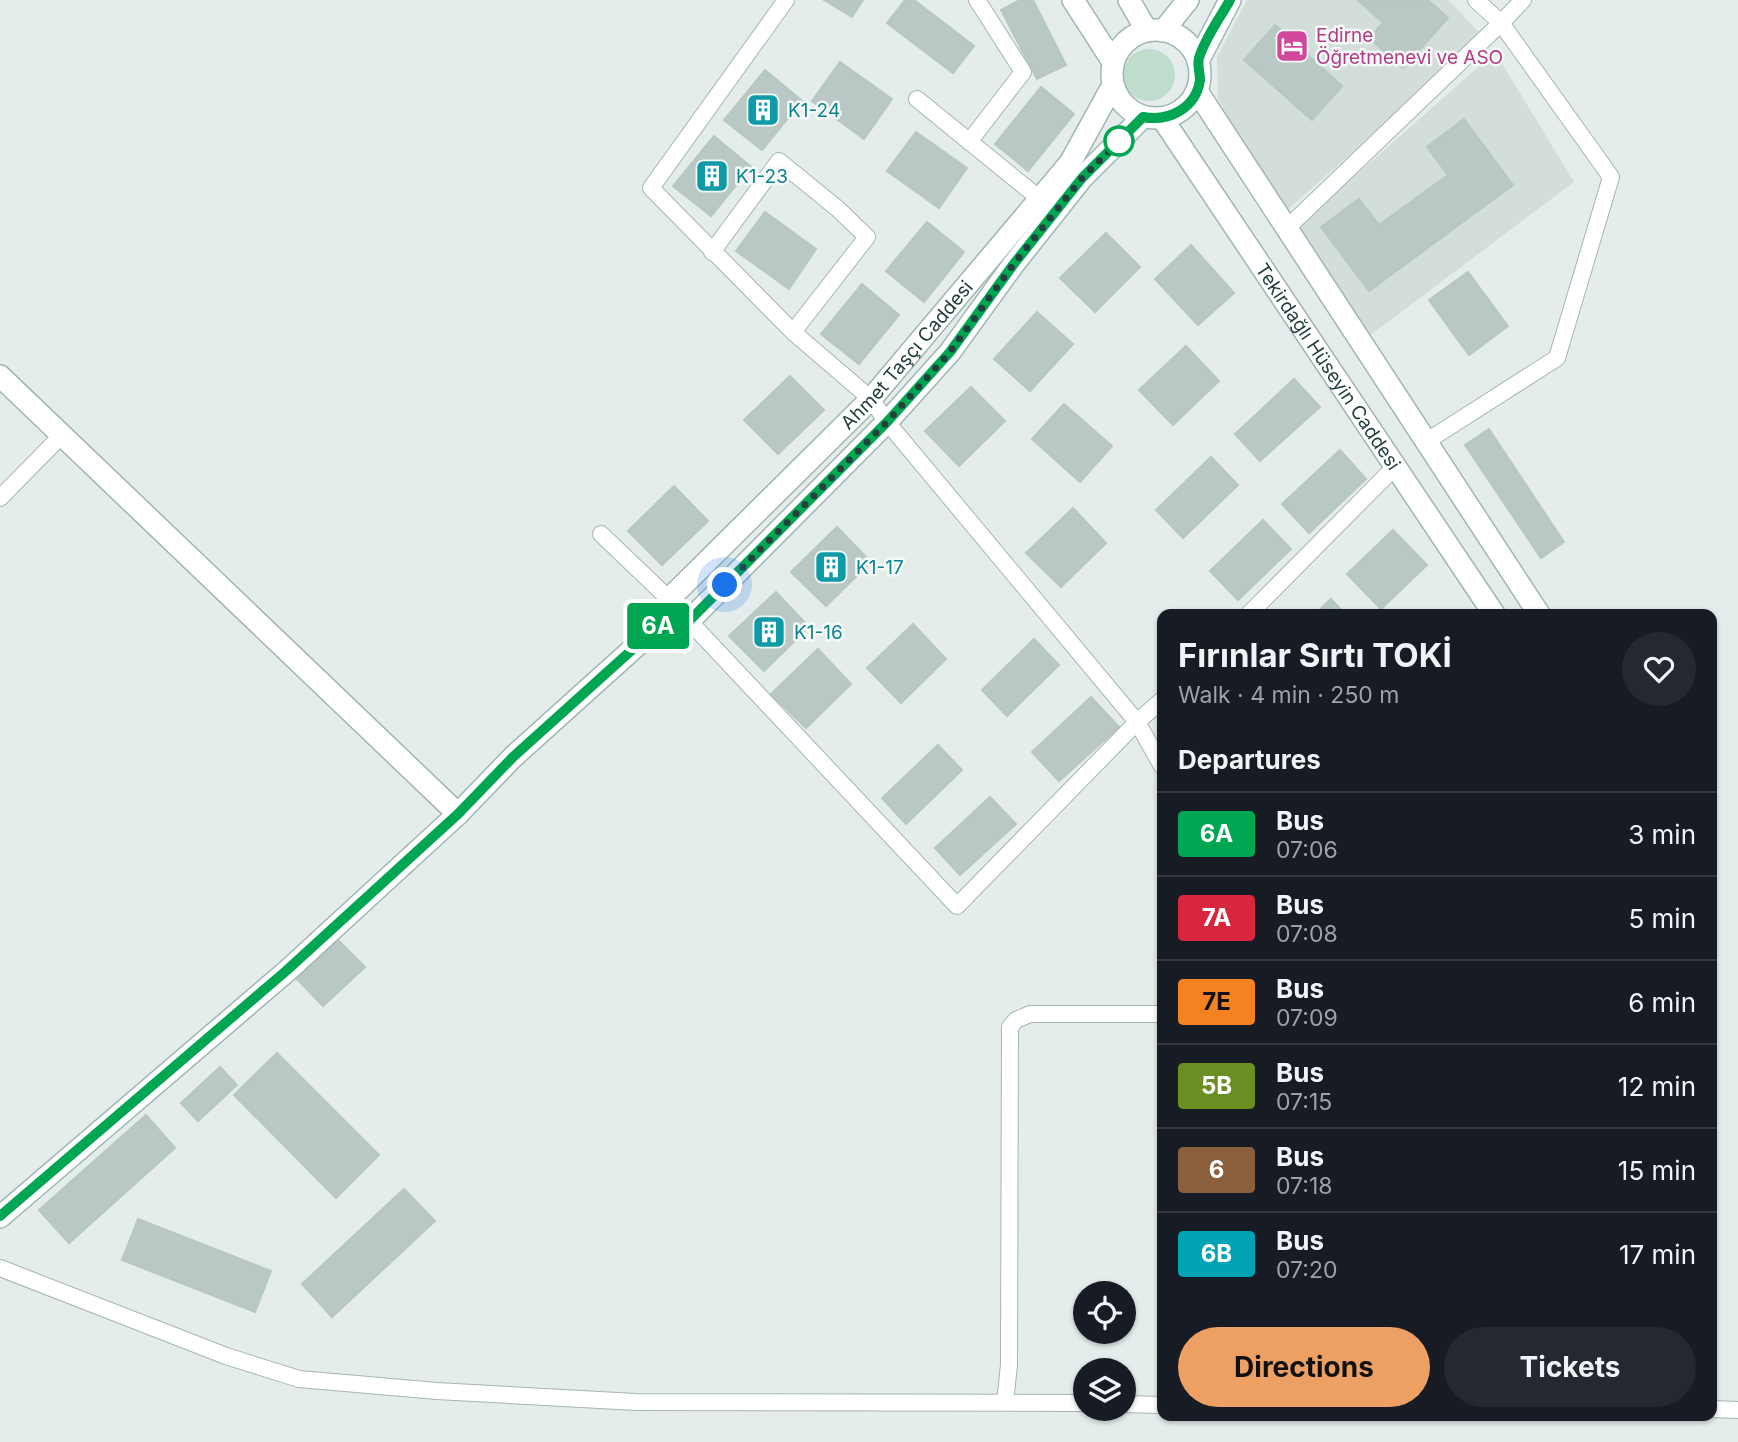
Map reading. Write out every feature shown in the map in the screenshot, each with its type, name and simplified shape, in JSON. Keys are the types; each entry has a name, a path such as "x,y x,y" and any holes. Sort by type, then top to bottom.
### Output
{"main road":[{"path":"1073,0 1113,62"},
{"path":"1129,0 1155,31 1185,41 1198,61 1200,71 1197,91 1189,104 1177,113 1153,118 1124,105 1112,85 1113,62 1126,41 1155,31 1188,0"},
{"path":"1198,61 1230,0"},
{"name":"Ahmet Taşçı Caddesi","path":"677,610 872,400 1040,199 1069,163 1112,85"},
{"path":"1197,91 1285,230 1536,609"},
{"name":"Ahmet Taşçı Caddesi","path":"677,610 887,422 950,352 1013,265 1082,178 1153,118"},
{"name":"Tekirdağlı Hüseyin Caddesi","path":"1153,118 1345,390 1394,468 1491,609"},
{"path":"0,376 458,814"},
{"path":"0,1217 286,971 458,814 513,757 677,610"}],"street":[{"path":"786,0 651,188 793,332 872,400 887,422 1137,722 1157,757"},
{"path":"969,142 1023,72 977,0"},
{"path":"1427,442 1557,358 1611,177 1501,23 1476,0"},
{"path":"1285,230 1523,0"},
{"path":"917,99 1040,199"},
{"path":"712,252 779,161 838,209 867,237 793,332"},
{"path":"0,498 62,435"},
{"path":"1254,609 1394,468"},
{"path":"601,534 677,610 957,906 1157,704"},
{"path":"1005,1402 1009,1365 1010,1027 1016,1020 1030,1014 1157,1014"},
{"path":"0,1268 226,1356 299,1379 437,1391 636,1402 1073,1403"},
{"path":"1136,1404 1157,1405"},
{"path":"1717,1409 1738,1410"}],"shaded area":[{"path":"1247,0 1448,0 1478,31 1479,41 1287,210 1274,209 1218,98 1217,57"},
{"path":"1485,61 1501,62 1574,182 1369,336 1296,228"}],"green space":[{"path":"1149,49 1168,56 1175,75 1168,94 1149,101 1130,94 1123,75 1130,56"}],"building":[{"path":"824,0 863,0 852,17"},
{"path":"905,0 914,0 974,46 953,73 887,23"},
{"path":"1020,0 1033,0 1066,65 1037,79 1001,10"},
{"path":"1358,0 1428,0 1448,18 1403,68 1369,38 1383,23"},
{"path":"1275,25 1342,86 1312,120 1244,60"},
{"path":"840,62 892,99 864,139 812,101"},
{"name":"K1-24","path":"765,70 802,101 762,150 724,120"},
{"path":"1041,87 1074,114 1028,171 995,144"},
{"path":"1464,119 1513,185 1369,291 1321,227 1359,199 1379,225 1448,175 1427,147"},
{"path":"916,132 967,168 939,208 887,171"},
{"name":"K1-23","path":"714,136 751,167 711,216 673,186"},
{"path":"765,212 816,249 789,289 736,251"},
{"path":"927,222 964,252 924,302 886,271"},
{"path":"1106,233 1140,267 1095,312 1060,278"},
{"path":"1191,245 1234,293 1198,325 1155,279"},
{"path":"1468,272 1508,326 1469,355 1429,300"},
{"path":"862,284 899,315 859,364 821,334"},
{"path":"1037,312 1073,344 1030,391 994,359"},
{"path":"1186,346 1219,381 1173,425 1139,390"},
{"path":"790,376 824,410 778,454 744,420"},
{"path":"1294,379 1320,407 1260,461 1235,434"},
{"path":"971,387 1005,421 959,466 925,431"},
{"path":"1064,404 1112,446 1080,482 1032,439"},
{"path":"1489,429 1564,542 1541,558 1465,445"},
{"path":"1340,450 1366,479 1309,533 1282,504"},
{"path":"1211,457 1238,485 1183,538 1156,510"},
{"path":"674,486 708,521 662,565 628,531"},
{"path":"1073,508 1106,543 1061,587 1026,553"},
{"path":"1263,520 1291,549 1238,600 1210,571"},
{"name":"K1-17","path":"837,527 871,562 826,606 791,572"},
{"path":"1393,530 1427,565 1381,609 1347,574"},
{"name":"K1-16","path":"776,592 809,627 764,671 729,636"},
{"path":"1331,599 1340,609 1320,609"},
{"path":"913,624 946,659 901,703 867,668"},
{"path":"1034,639 1059,665 1007,716 982,690"},
{"path":"818,649 851,684 806,728 771,694"},
{"path":"1091,697 1119,727 1059,781 1032,752"},
{"path":"938,745 962,770 906,824 882,798"},
{"path":"990,797 1016,824 960,875 935,848"},
{"path":"338,940 365,967 323,1006 297,979"},
{"path":"277,1053 379,1155 336,1198 234,1095"},
{"path":"220,1067 237,1085 198,1121 181,1103"},
{"path":"146,1115 175,1148 69,1243 39,1210"},
{"path":"404,1189 435,1221 332,1317 302,1284"},
{"path":"138,1219 271,1271 255,1312 122,1260"}],"bus line":[{"name":"6A","path":"0,1216 286,971 458,814 513,757 674,612 689,621 887,422 950,352 1013,265 1082,178 1143,117 1162,118 1177,113 1189,104 1197,91 1200,71 1198,61 1230,0"}],"place":[{"name":"Edirne Öğretmenevi ve ASO","path":"1292,46"},
{"name":"K1-24","path":"763,110"},
{"name":"K1-23","path":"712,176"},
{"name":"K1-17","path":"831,567"},
{"name":"K1-16","path":"769,632"}],"route":[{"path":"725,585 887,422 950,352 1013,265 1082,178 1119,141"}]}
